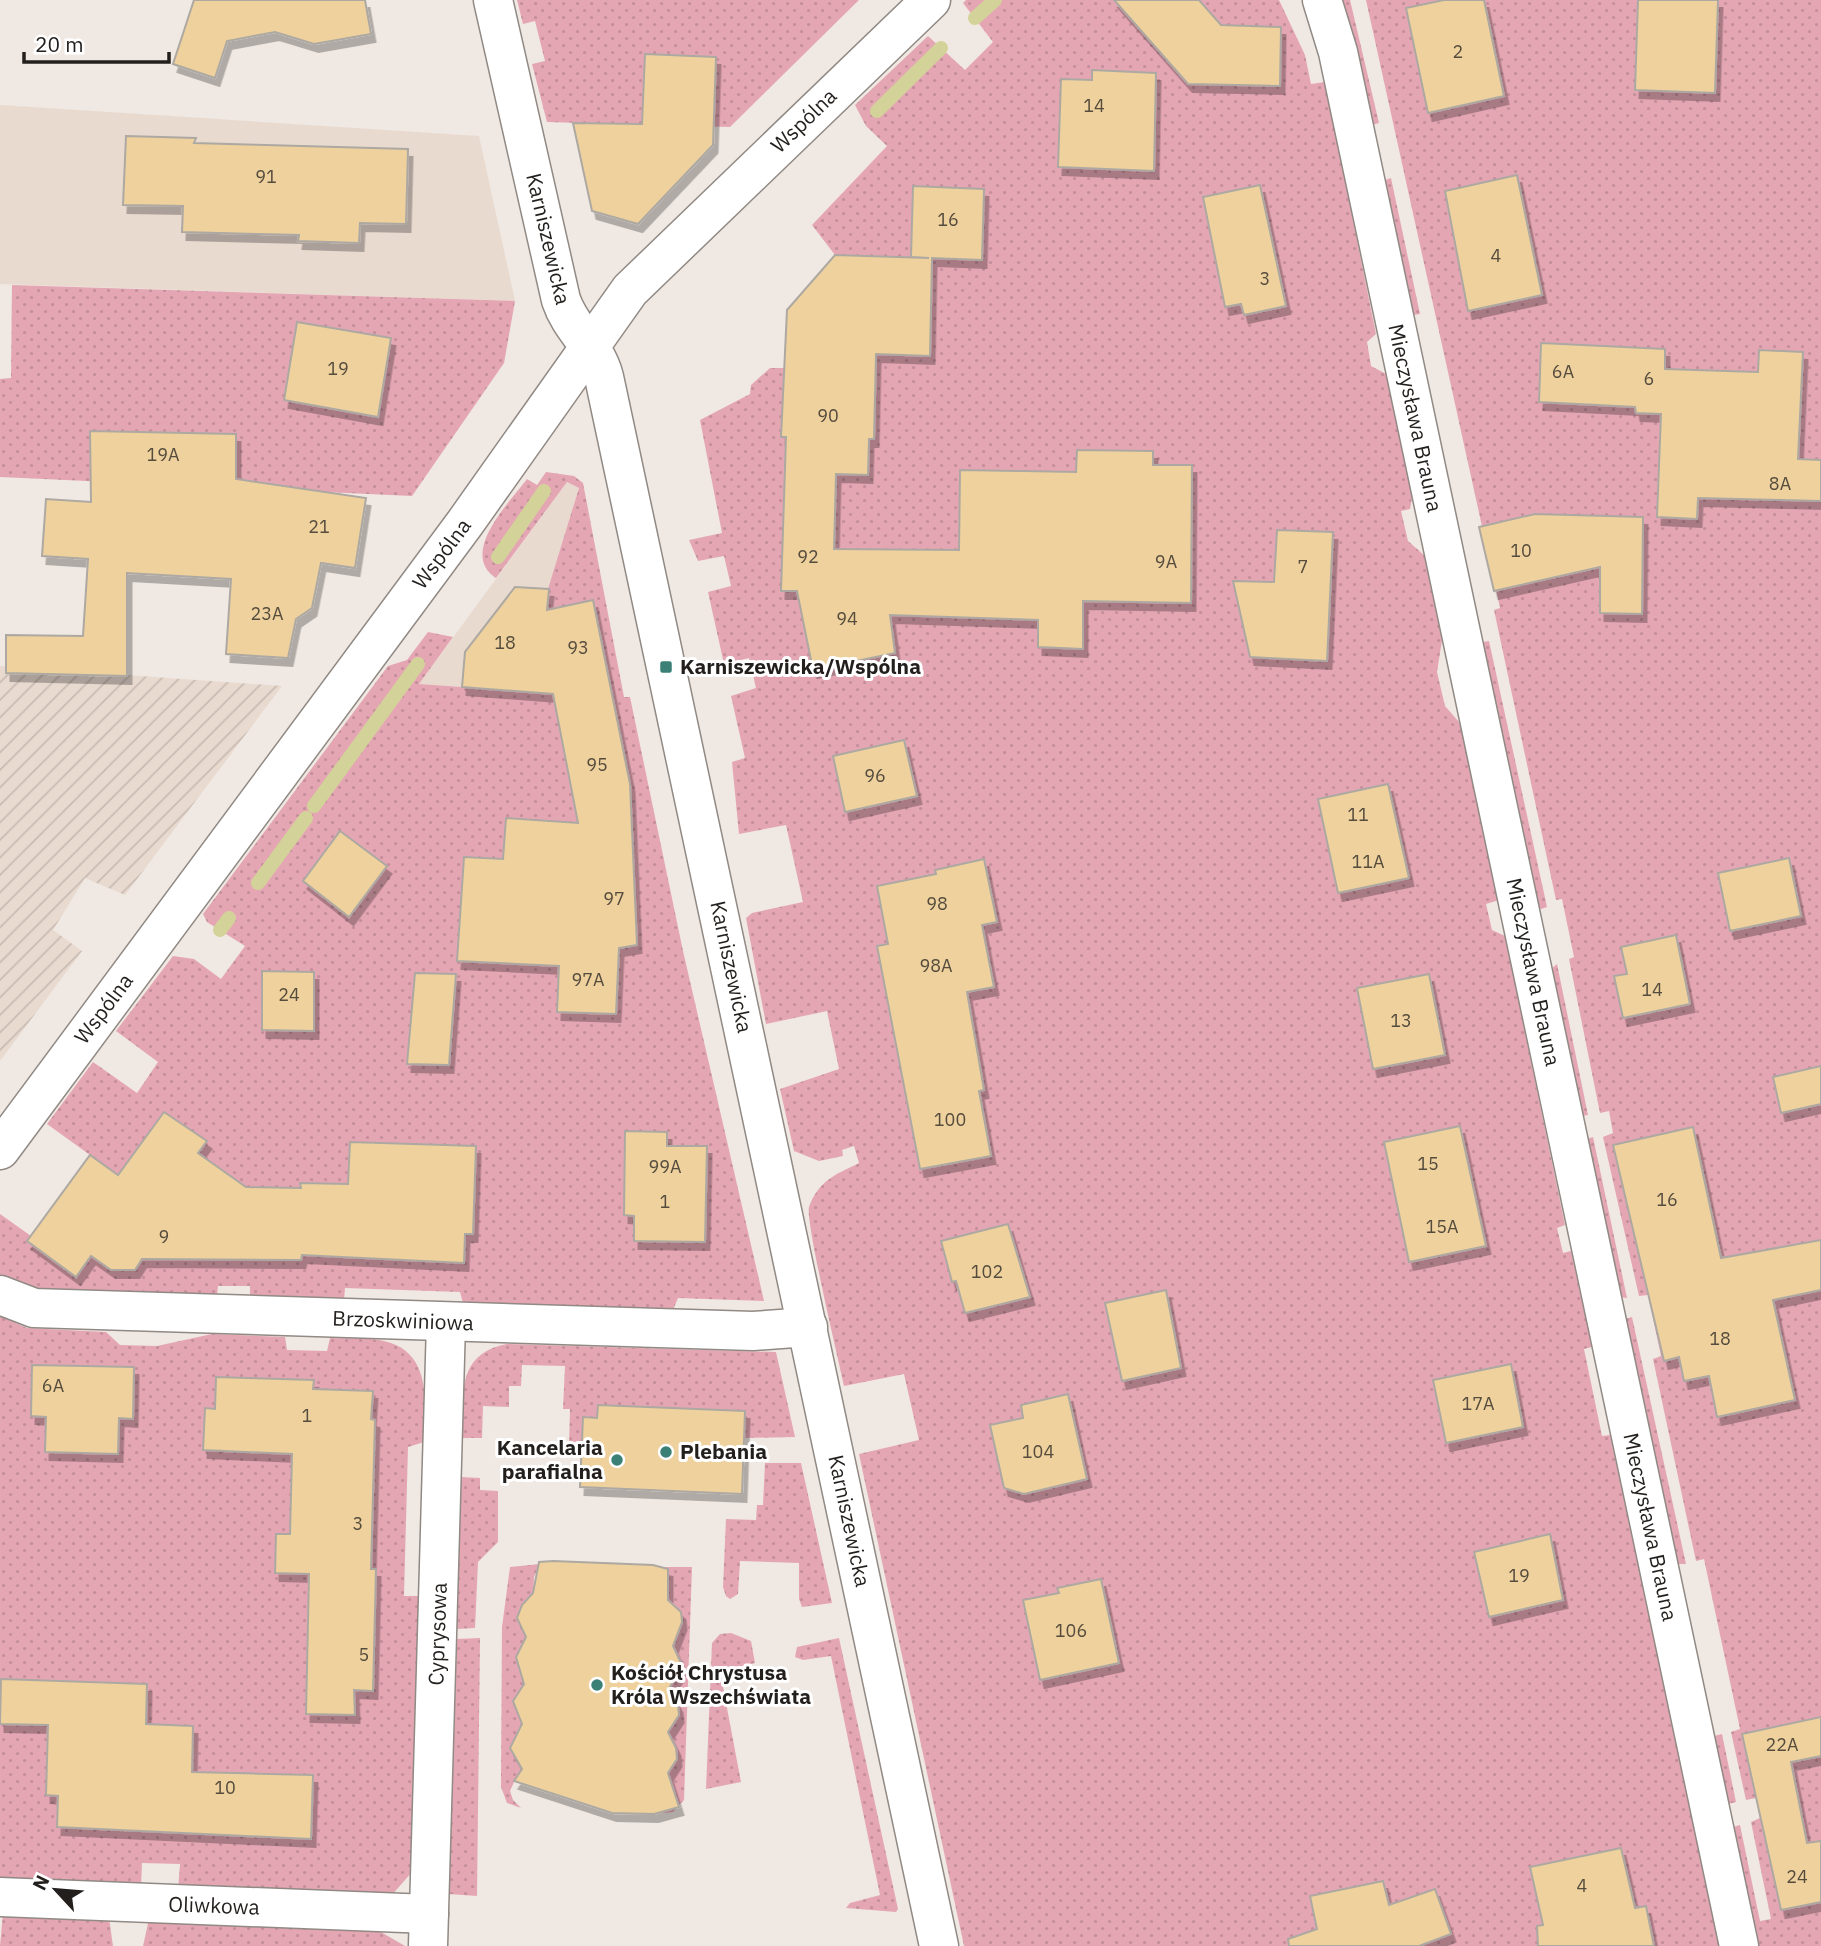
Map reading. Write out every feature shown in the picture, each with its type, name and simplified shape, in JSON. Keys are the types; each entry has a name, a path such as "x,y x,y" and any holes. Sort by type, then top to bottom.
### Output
{"street":[{"name":"Karniszewicka","path":"493,0 561,300 572,326 592,346 604,377 939,1946"},
{"name":"Wspólna","path":"0,1150 448,545 631,290 931,0"},
{"name":"Mieczysława Brauna","path":"1322,0 1338,52 1739,1946"},
{"name":"Brzoskwiniowa","path":"0,1296 34,1308 753,1331 808,1326"},
{"name":"Cyprysowa","path":"428,1930 446,1323"},
{"name":"Oliwkowa","path":"0,1898 428,1930"}],"shaded area":[{"path":"517,0 859,0 730,127 547,122 532,64 545,61 535,21 523,24"},
{"path":"966,0 1279,0 1305,55 1311,84 1325,82 1376,334 1367,342 1371,366 1388,375 1412,498 1410,509 1401,511 1408,541 1425,556 1442,640 1437,672 1445,706 1459,722 1468,748 1499,900 1486,904 1492,930 1505,936 1565,1225 1557,1228 1563,1253 1571,1251 1592,1347 1584,1349 1602,1436 1610,1435 1720,1946 964,1946 859,1454 919,1440 904,1374 844,1386 817,1263 809,1207 823,1184 859,1163 854,1146 842,1150 843,1156 819,1161 794,1151 780,1089 839,1069 827,1011 766,1024 746,918 752,913 803,902 786,825 739,834 732,762 745,758 731,696 756,688 749,658 724,664 708,592 731,586 724,556 698,561 689,540 722,533 700,420 750,394 751,385 770,368 785,368 835,255 812,225 887,146 866,126 855,105 928,36 965,70 993,42 963,3"},
{"path":"1341,0 1350,0 1379,123 1372,125"},
{"path":"1366,0 1821,0 1821,1946 1757,1946 1733,1827 1740,1825 1760,1921 1771,1919 1751,1822 1760,1818 1756,1798 1746,1800 1731,1732 1740,1729 1704,1559 1696,1561 1653,1359 1661,1356 1648,1295 1639,1296 1603,1137 1613,1133 1609,1111 1600,1113 1569,959 1574,957 1562,899 1556,900 1494,610 1500,608"},
{"path":"0,105 479,136 515,301 0,284"},
{"path":"1391,178 1420,314 1413,315 1385,180"},
{"path":"12,285 515,301 504,363 412,496 0,477 0,379 11,378"},
{"path":"546,472 574,476 583,483 624,697 630,697 683,951 764,1301 678,1298 673,1310 463,1303 460,1292 345,1288 344,1300 250,1297 250,1286 218,1286 217,1296 135,1297 50,1290 0,1275 0,1214 31,1236 27,1242 75,1276 78,1273 90,1155 47,1124 93,1062 137,1093 158,1062 116,1031 173,956 194,959 221,979 245,946 207,922 203,914 388,666 407,660 428,632 453,637 419,684 462,687 548,589 579,488 567,482 496,578 486,568 482,555 491,528 510,501 527,479 537,485"},
{"path":"567,482 579,488 549,589 515,587 465,652 462,687 419,684"},
{"path":"1489,641 1547,907 1541,909 1537,907 1483,642"},
{"path":"0,666 282,686 125,895 85,878 53,930 82,951 0,1061"},
{"path":"1557,964 1588,1115 1582,1116 1550,970"},
{"path":"1593,1137 1627,1298 1620,1297 1587,1139"},
{"path":"0,1316 27,1328 106,1332 120,1345 157,1346 212,1334 285,1337 287,1350 327,1351 330,1338 364,1339 384,1341 400,1347 411,1356 423,1381 425,1396 424,1442 408,1447 404,1596 421,1596 412,1872 391,1896 178,1890 180,1864 142,1863 141,1886 0,1881"},
{"path":"1632,1317 1686,1564 1677,1564 1625,1319"},
{"path":"507,1344 776,1352 795,1437 745,1438 745,1411 598,1405 597,1418 583,1417 582,1447 569,1446 570,1409 563,1409 565,1366 522,1365 521,1386 509,1386 509,1407 483,1406 482,1438 462,1438 463,1393 470,1367 490,1349"},
{"path":"765,1463 801,1463 832,1603 802,1607 799,1599 799,1563 740,1561 738,1594 730,1599 726,1596 723,1587 726,1519 756,1520 757,1505 763,1505"},
{"path":"460,1477 480,1478 480,1490 498,1491 498,1542 478,1562 475,1628 457,1629"},
{"path":"540,1564 534,1577 533,1601 526,1601 518,1620 532,1631 517,1660 520,1670 529,1674 514,1702 518,1713 528,1718 513,1753 526,1778 515,1780 510,1791 513,1800 521,1808 507,1803 501,1787 502,1627 510,1567"},
{"path":"661,1567 692,1567 684,1800 673,1812 653,1814 667,1810 675,1799 673,1786 661,1783 676,1760 673,1743 663,1739 678,1716 678,1705 671,1696 665,1696 681,1667 678,1656 666,1651 679,1633 682,1622 668,1606 669,1578"},
{"path":"731,1633 751,1641 755,1663 720,1671 741,1782 706,1789 712,1643 720,1634"},
{"path":"480,1638 477,1896 449,1894 457,1639"},
{"path":"839,1638 898,1909 896,1912 846,1908 850,1903 880,1895 831,1656 803,1660 795,1657 797,1647"},
{"path":"1722,1734 1736,1802 1728,1804 1714,1736"},
{"path":"3,1913 109,1918 113,1946 0,1946"},
{"path":"149,1919 364,1928 381,1932 405,1946 143,1946"}],"building":[{"path":"194,0 365,0 371,34 314,44 275,32 227,41 215,78 173,64"},
{"path":"1114,0 1199,0 1221,25 1281,27 1280,86 1188,84"},
{"path":"1444,0 1484,0 1504,96 1428,113 1406,8"},
{"path":"1638,0 1718,0 1715,93 1635,90"},
{"path":"645,54 716,57 713,145 638,224 592,211 573,123 642,124"},
{"path":"1092,70 1156,73 1154,171 1058,167 1061,79 1092,80"},
{"path":"126,136 196,138 194,143 408,149 406,224 360,223 359,243 298,241 299,235 182,232 183,206 123,205"},
{"path":"1517,175 1542,295 1468,311 1445,191"},
{"path":"1260,185 1286,306 1244,315 1241,304 1225,307 1203,197"},
{"path":"913,186 984,189 982,260 932,258 930,356 876,354 874,439 869,439 868,475 836,474 834,549 959,550 960,470 1076,472 1077,450 1153,451 1153,465 1192,465 1191,603 1083,601 1083,649 1038,647 1038,620 890,615 895,653 813,670 797,591 781,591 786,437 781,437 787,310 835,255 929,258 911,257"},
{"path":"297,322 391,338 378,417 284,400"},
{"path":"1541,343 1665,349 1665,369 1758,372 1759,350 1803,352 1798,459 1821,460 1821,501 1698,498 1697,519 1657,517 1661,414 1636,413 1635,407 1539,402"},
{"path":"90,431 236,434 236,479 366,498 355,568 321,563 312,608 296,619 288,658 226,654 231,579 127,573 127,676 6,673 6,635 83,636 88,559 42,556 46,499 91,502"},
{"path":"1535,514 1643,517 1642,614 1600,613 1600,567 1494,591 1479,527"},
{"path":"1277,530 1333,532 1327,661 1250,657 1233,581 1274,582"},
{"path":"515,587 549,589 547,610 593,600 630,784 637,945 619,948 616,1014 557,1012 559,966 457,961 464,857 503,859 506,818 578,823 553,694 462,687 465,652"},
{"path":"904,740 917,796 845,812 833,756"},
{"path":"1388,784 1409,878 1338,893 1318,799"},
{"path":"340,831 387,866 349,917 303,881"},
{"path":"1789,858 1801,916 1730,931 1718,873"},
{"path":"984,859 997,922 982,925 994,987 967,992 984,1090 979,1091 991,1156 920,1169 877,946 888,944 877,886 936,874 935,870"},
{"path":"1676,935 1690,1004 1623,1018 1614,976 1627,974 1621,947"},
{"path":"262,971 314,972 314,1031 262,1030"},
{"path":"415,973 456,974 449,1065 407,1064"},
{"path":"1429,974 1445,1055 1373,1069 1357,988"},
{"path":"1821,1066 1821,1104 1781,1113 1773,1077"},
{"path":"164,1112 207,1141 198,1153 246,1187 301,1188 300,1183 348,1184 350,1142 476,1146 473,1234 465,1234 464,1263 302,1255 301,1260 142,1259 135,1270 111,1270 91,1256 76,1277 27,1241 90,1155 118,1175"},
{"path":"1460,1126 1486,1246 1409,1262 1384,1142"},
{"path":"1693,1127 1721,1258 1821,1240 1821,1290 1773,1300 1795,1400 1717,1417 1709,1376 1684,1381 1679,1357 1664,1361 1613,1145"},
{"path":"625,1131 667,1132 667,1146 707,1146 705,1242 634,1241 634,1216 624,1215"},
{"path":"1008,1224 1030,1297 965,1313 956,1281 952,1282 941,1241"},
{"path":"1166,1290 1181,1368 1122,1381 1105,1303"},
{"path":"1511,1364 1523,1427 1446,1443 1433,1380"},
{"path":"32,1365 134,1367 133,1419 119,1418 118,1454 45,1452 46,1417 31,1416"},
{"path":"216,1377 314,1380 313,1389 373,1391 371,1419 375,1420 371,1569 376,1569 373,1691 354,1690 355,1715 306,1714 309,1574 275,1573 276,1534 290,1534 292,1454 203,1450 205,1408 215,1409"},
{"path":"1068,1394 1087,1479 1024,1494 1004,1488 990,1425 1023,1418 1021,1405"},
{"name":"Plebania","path":"598,1405 745,1411 742,1494 580,1487 583,1417 597,1418"},
{"path":"1550,1534 1563,1600 1489,1617 1474,1552"},
{"name":"Kościół Chrystusa Króla Wszechświata","path":"539,1562 653,1565 668,1569 668,1600 681,1612 682,1622 673,1646 681,1663 679,1673 669,1688 678,1705 679,1715 668,1732 676,1748 677,1759 668,1773 679,1807 654,1814 612,1813 514,1781 522,1769 510,1748 522,1724 513,1701 524,1684 516,1657 526,1637 517,1618 522,1605 533,1593"},
{"path":"1101,1579 1119,1663 1040,1680 1023,1600 1059,1593 1057,1588"},
{"path":"1,1679 147,1684 146,1724 193,1726 192,1772 313,1775 311,1839 57,1827 58,1796 46,1795 48,1725 0,1724"},
{"path":"1821,1717 1821,1756 1791,1762 1807,1843 1821,1841 1821,1902 1781,1910 1742,1734"},
{"path":"1621,1848 1635,1908 1646,1906 1654,1946 1538,1946 1537,1926 1543,1925 1530,1867"},
{"path":"1383,1881 1389,1905 1435,1889 1451,1934 1419,1946 1289,1946 1288,1939 1317,1929 1310,1896"}],"waterway":[{"path":"975,18 995,0"},
{"path":"877,111 941,48"},
{"path":"498,557 544,491"},
{"path":"314,806 418,664"},
{"path":"258,883 306,818"},
{"path":"220,930 229,918"}],"place":[{"name":"Karniszewicka/Wspólna","path":"666,667"},
{"name":"Plebania","path":"666,1452"},
{"name":"Kancelaria parafialna","path":"617,1460"},
{"name":"Kościół Chrystusa Króla Wszechświata","path":"597,1685"}]}
